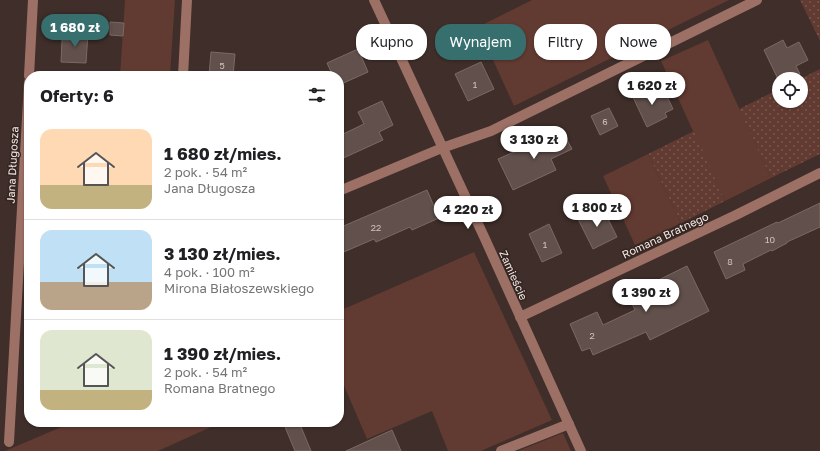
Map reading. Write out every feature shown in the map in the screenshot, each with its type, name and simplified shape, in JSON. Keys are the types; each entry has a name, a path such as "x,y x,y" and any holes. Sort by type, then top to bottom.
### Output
{"street":[{"path":"29,71 33,0"},
{"path":"183,71 187,0"},
{"name":"Zamieście","path":"374,0 483,234 581,451"},
{"path":"344,189 442,148 491,131 757,0"},
{"name":"Jana Długosza","path":"9,442 24,172"},
{"name":"Romana Bratnego","path":"520,317 736,215 820,173"},
{"path":"501,451 568,424"}],"shaded area":[{"path":"125,0 175,0 170,71 120,71"},
{"path":"532,0 729,0 671,29 671,24 605,24 605,60 607,60 514,106 493,60 526,60 526,24 484,24"},
{"path":"800,0 820,0 820,41"},
{"path":"708,40 771,178 725,201 661,61 671,60 671,57"},
{"path":"820,69 820,154 771,178 739,109 772,92 772,108 808,108 808,75"},
{"path":"694,131 725,201 681,223 648,154"},
{"path":"648,154 681,223 635,245 603,176"},
{"path":"474,252 552,420 481,451 448,451 432,411 367,439 344,386 344,309"},
{"path":"61,427 211,427 158,451 5,451"},
{"path":"563,433 571,451 518,451"}],"building":[{"path":"110,22 124,23 123,36 110,35"},
{"path":"70,32 88,33 86,63 61,62 62,40 70,40"},
{"path":"783,40 787,48 799,42 808,60 796,66 799,72 775,72 764,50"},
{"path":"356,50 356,60 363,60 368,72 344,83 344,71 331,71 327,63"},
{"path":"211,52 235,54 233,71 209,71"},
{"path":"481,62 494,89 468,101 455,74"},
{"path":"648,87 652,96 664,90 673,109 665,113 667,117 647,127 632,95"},
{"path":"382,101 393,125 379,132 383,140 344,158 344,134 364,124 358,112"},
{"path":"609,108 618,126 600,135 591,116"},
{"path":"561,129 572,149 551,159 556,170 513,190 498,159 522,149"},
{"path":"427,190 439,218 412,230 410,227 376,242 374,239 344,252 344,226"},
{"path":"820,203 820,227 743,264 745,270 726,279 714,252"},
{"path":"597,207 602,217 606,215 617,237 593,249 577,217"},
{"path":"549,224 562,253 542,262 529,234"},
{"path":"687,266 709,311 650,340 646,332 593,355 590,348 582,351 570,324 597,312 603,325 635,310 628,295"},
{"path":"285,427 301,427 311,451 295,451"},
{"path":"392,430 401,451 346,451"}]}
